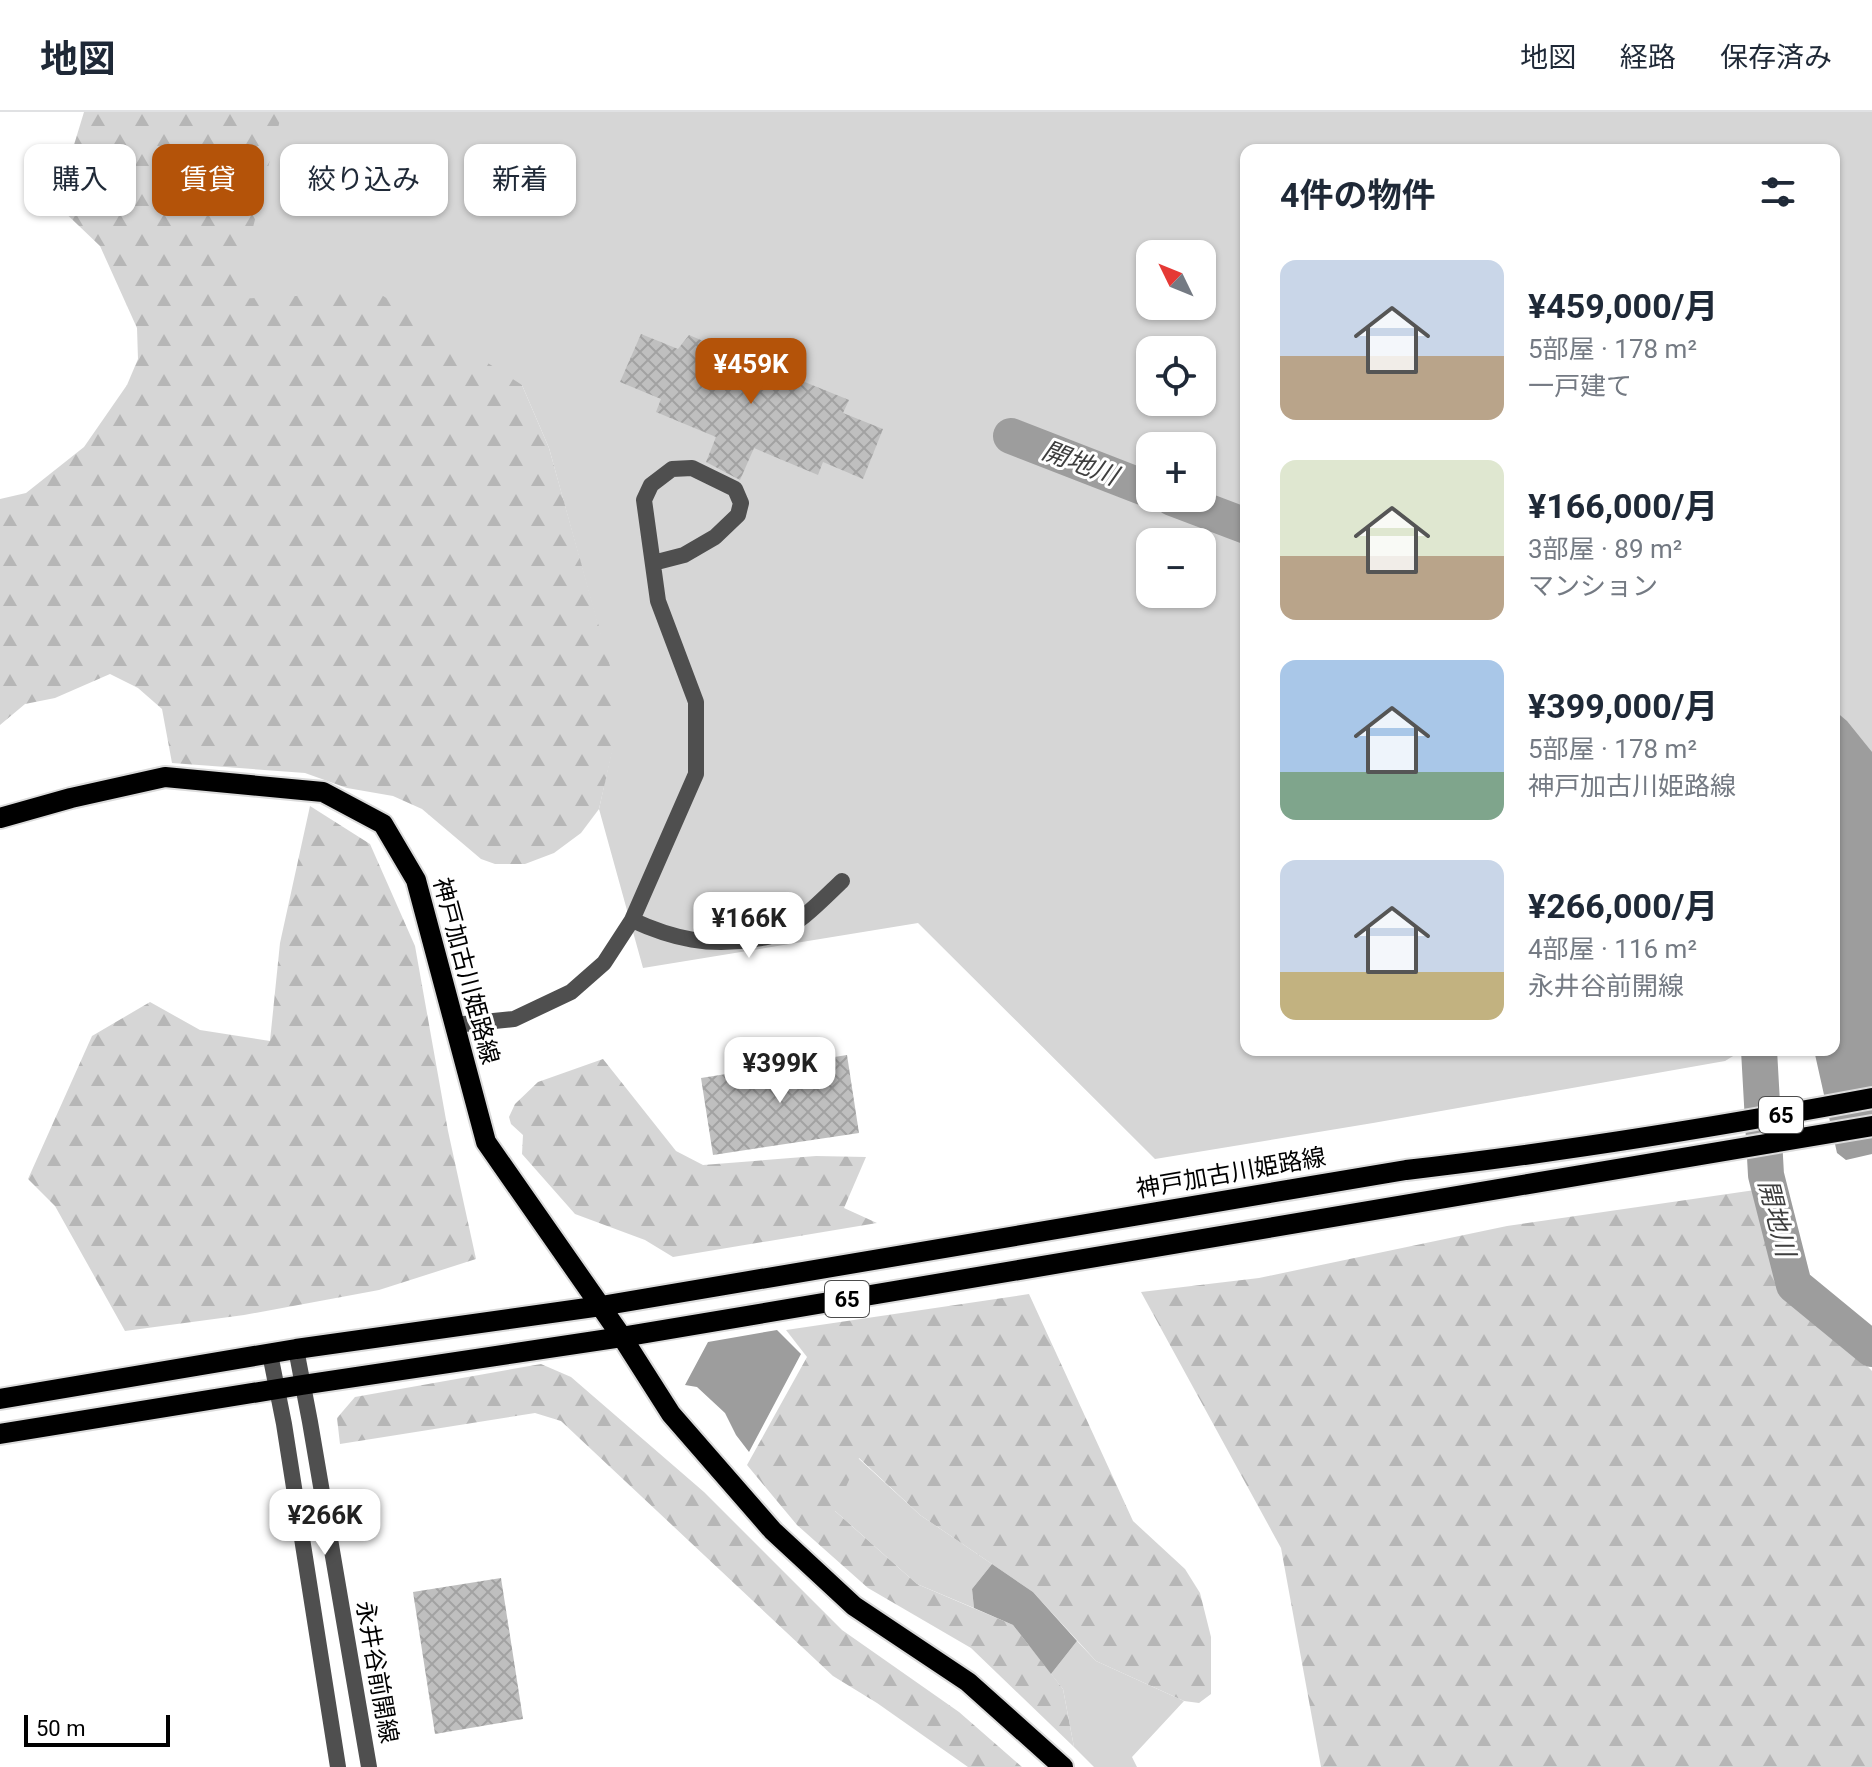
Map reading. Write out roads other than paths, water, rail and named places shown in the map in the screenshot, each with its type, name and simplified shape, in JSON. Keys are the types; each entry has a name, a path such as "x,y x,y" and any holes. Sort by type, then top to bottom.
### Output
{"main road":[{"name":"神戸加古川姫路線","path":"0,818 165,777 323,792 383,824 416,880 486,1142 601,1306 671,1414 773,1531 854,1606 968,1682 1063,1767"},
{"name":"神戸加古川姫路線","path":"0,1399 296,1349 601,1306 1406,1170 1689,1130 1872,1098"},
{"name":"65","path":"0,1434 622,1337 1872,1126"}],"street":[{"path":"454,1025 514,1019 571,992 604,963 632,920 696,774 696,702 658,601 644,500 651,485 672,469 692,468 735,489 741,503 738,515 715,537 684,555 653,563"},
{"path":"632,920 694,941 734,942 773,936 812,910 842,881"},
{"name":"永井谷前開線","path":"296,1349 369,1767"},
{"path":"270,1354 284,1424 338,1767"}],"waterway":[{"name":"開地川","path":"1011,436 1136,485"},
{"name":"開地川","path":"1209,512 1240,524"},
{"name":"開地川","path":"1759,1056 1766,1175 1794,1285 1872,1349"}]}
